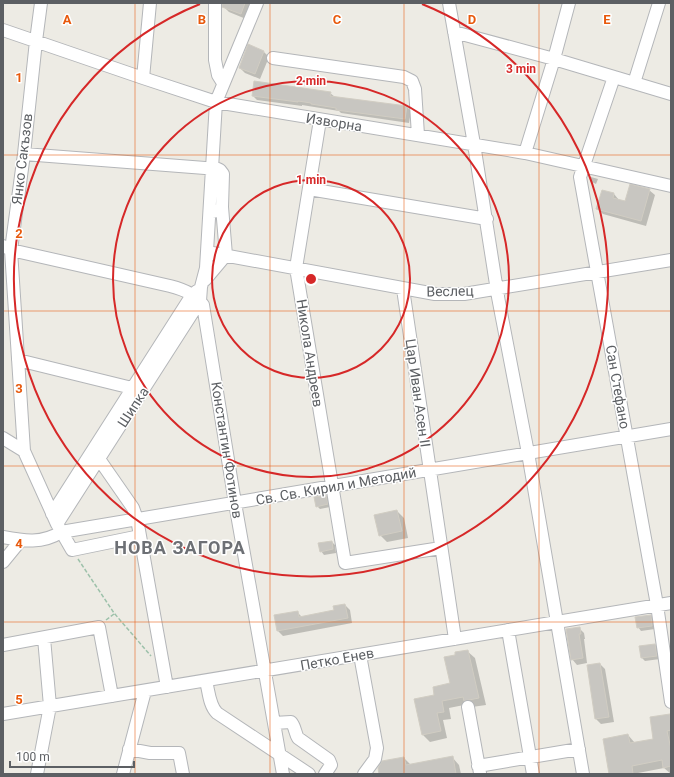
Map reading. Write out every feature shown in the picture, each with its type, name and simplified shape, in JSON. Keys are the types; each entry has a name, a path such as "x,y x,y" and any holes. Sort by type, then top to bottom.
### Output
{"street":[{"name":"Янко Сакъзов","path":"41,3 24,154 7,248 18,360 24,451 57,523 72,550"},
{"path":"143,78 150,3"},
{"path":"215,3 215,60 218,75 223,83"},
{"name":"Шипка","path":"57,523 99,459 199,291 206,268 216,102 257,3"},
{"path":"449,3 487,219 497,288 528,453 583,774"},
{"path":"525,153 554,59 569,3"},
{"path":"634,83 659,3"},
{"name":"Изворна","path":"3,30 216,102 525,153 671,186"},
{"path":"454,32 554,59 671,94"},
{"path":"273,58 404,77 412,81 415,89 418,135"},
{"name":"Сан Стефано","path":"614,77 580,177 627,436 671,702"},
{"name":"Никола Андреев","path":"320,120 296,268 344,563 441,548"},
{"path":"7,248 170,286 199,291 226,255 222,207 223,174 220,170 212,168 24,154"},
{"path":"308,189 487,219"},
{"path":"210,212 218,211 222,207"},
{"name":"Веслец","path":"207,252 435,294 464,294 671,260"},
{"name":"Цар Иван Асен II","path":"403,289 455,639"},
{"name":"Шипка","path":"57,523 132,388 199,291"},
{"name":"Константин Фотинов","path":"199,291 205,309 235,503 283,774"},
{"path":"18,360 132,388"},
{"name":"Св. Св. Кирил и Методий","path":"3,537 21,540 42,540 52,537 57,523 137,519 671,429"},
{"path":"3,438 24,451"},
{"path":"99,459 133,508 137,519 167,687"},
{"path":"72,550 140,536"},
{"path":"3,562 21,540"},
{"name":"Петко Енев","path":"3,714 671,603"},
{"path":"3,645 99,627 112,696"},
{"path":"508,630 533,774"},
{"path":"37,774 50,706 44,638"},
{"path":"360,655 377,748 374,759 364,774"},
{"path":"206,681 210,701 213,709 217,713 309,774"},
{"path":"123,774 145,691"},
{"path":"468,707 479,770 530,757 579,749"},
{"path":"274,723 291,722 298,738 329,760 331,765 325,774"},
{"path":"129,749 150,753 179,753 182,774"}],"path":[{"path":"72,550 114,613 147,653 163,666"}],"building":[{"path":"222,3 245,3 241,14 222,7"},
{"path":"248,44 264,51 255,74 239,68"},
{"path":"254,81 331,92 330,96 407,106 405,119 336,110 336,108 298,101 252,96"},
{"path":"630,184 650,189 641,221 596,209 602,190 614,193 613,198 625,201"},
{"path":"326,495 328,504 316,507 314,497"},
{"path":"397,510 402,531 379,536 374,515"},
{"path":"332,541 333,549 320,552 318,543"},
{"path":"345,604 348,618 277,631 274,615 298,611 299,617 334,610 333,606"},
{"path":"651,615 652,626 637,628 635,617"},
{"path":"580,627 581,634 579,634 583,658 571,660 566,629"},
{"path":"655,644 657,656 641,658 639,646"},
{"path":"468,650 479,698 464,701 463,697 442,701 444,712 437,713 441,731 422,735 414,699 434,695 433,687 450,683 444,657 455,655 455,652"},
{"path":"600,663 609,717 595,719 587,665"},
{"path":"670,714 671,730 667,731 671,749 671,766 663,768 662,760 632,766 633,774 609,774 603,739 628,734 630,743 653,739 650,717"},
{"path":"453,756 456,774 379,774 378,768 382,761 404,757 406,765"}],"district":[{"name":"НОВА ЗАГОРА","path":"180,547"}]}
